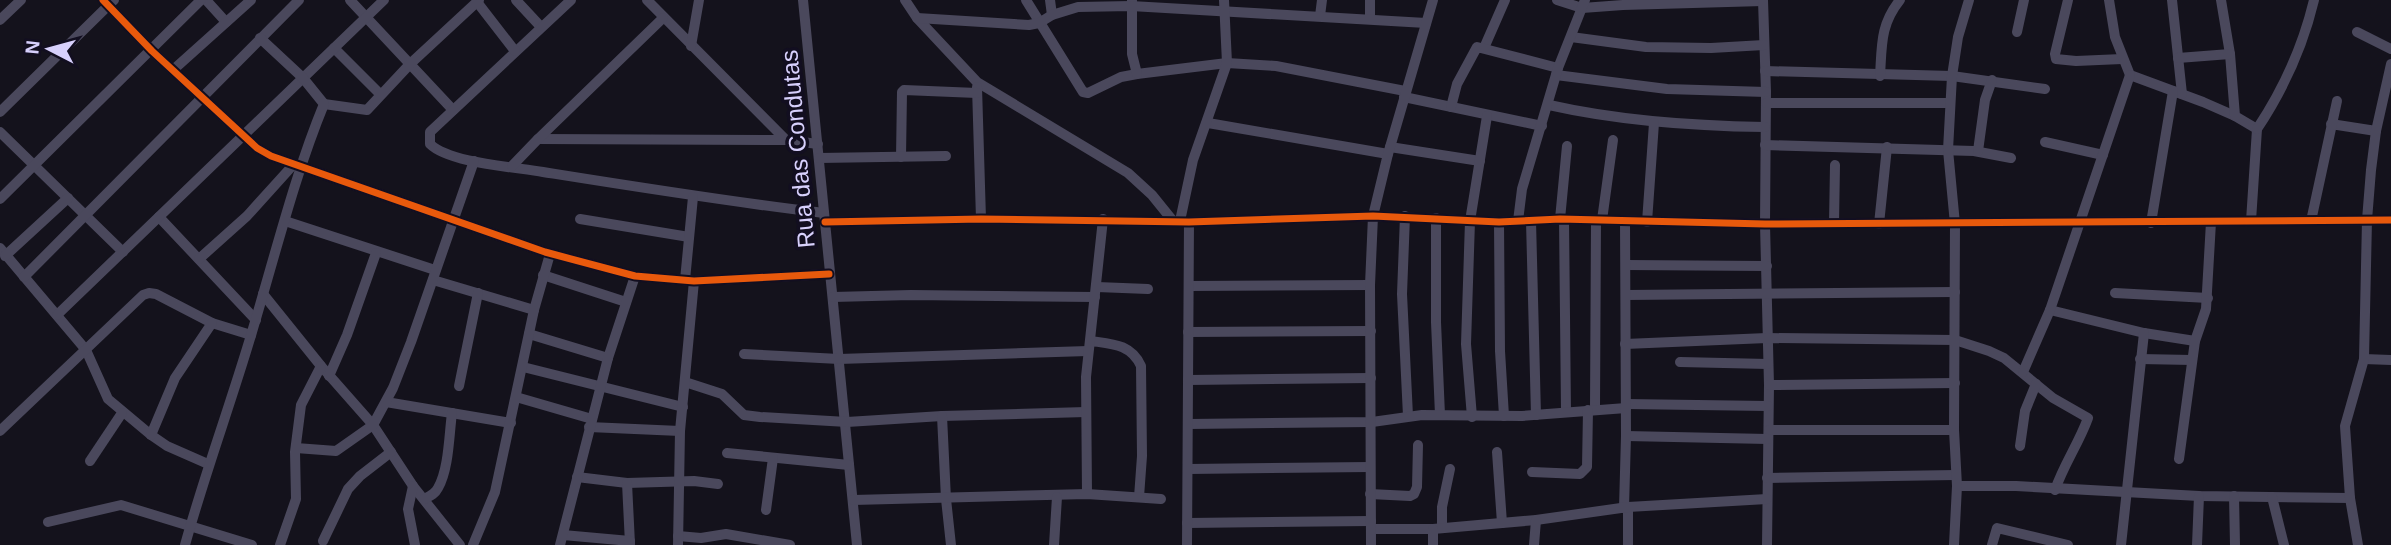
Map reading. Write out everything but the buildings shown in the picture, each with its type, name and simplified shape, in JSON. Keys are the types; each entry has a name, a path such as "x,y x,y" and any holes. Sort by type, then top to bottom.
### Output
{"street":[{"path":"0,20 21,0"},
{"path":"1,197 204,0 226,22"},
{"path":"173,70 251,0"},
{"path":"24,277 299,0"},
{"path":"350,0 453,110"},
{"path":"57,315 384,0"},
{"path":"516,0 541,27"},
{"path":"571,0 430,132 430,144 437,150 474,161 825,218 1181,221 1405,216 1499,222 1562,219 1879,224 2391,220"},
{"path":"647,0 786,140"},
{"path":"691,46 699,0"},
{"name":"Rua das Condutas","path":"803,0 857,545"},
{"path":"905,0 917,18 977,87 1128,173 1181,221"},
{"path":"1026,0 1083,92 1088,93 1121,77 1227,63 1288,68 1405,94 1487,116 1542,126"},
{"path":"1050,0 1052,15"},
{"path":"1187,545 1189,286 1181,221 1194,160 1227,63 1224,0"},
{"path":"1320,16 1322,0"},
{"path":"1370,0 1370,19"},
{"path":"1371,545 1370,285 1373,216 1433,0"},
{"path":"1484,48 1505,0"},
{"path":"1557,0 1584,4 1763,0 1769,385 1767,545"},
{"path":"1880,76 1885,25 1889,14 1900,0"},
{"path":"1954,545 1957,486 1954,430 1955,224 1948,150 1952,76 1958,37 1969,0"},
{"path":"2017,32 2024,0"},
{"path":"2068,0 2056,59 2122,59"},
{"path":"2109,0 2111,21 2122,59 2130,75 2235,116 2257,129"},
{"path":"2151,223 2178,92 2178,58 2172,0"},
{"path":"2221,0 2230,54 2235,116"},
{"path":"2251,222 2257,129 2287,78 2314,0"},
{"path":"260,38 303,78 324,104 365,110 478,1 515,51"},
{"path":"0,112 108,2 152,51 257,148 271,156 550,254 635,276 690,281 830,274"},
{"path":"917,18 1017,25 1039,23 1067,9 1091,3 1131,3 1224,12 1426,23"},
{"path":"1131,3 1132,54 1137,74"},
{"path":"1518,221 1522,189 1557,71 1584,4"},
{"path":"512,166 663,18"},
{"path":"2357,32 2391,49"},
{"path":"1571,37 1646,47 1711,48 1764,45"},
{"path":"334,48 380,94"},
{"path":"1451,107 1457,84 1475,48 1484,48 1557,71 1667,89 1766,97 1950,103"},
{"path":"2178,58 2230,54"},
{"path":"2358,545 2350,498 2345,426 2364,359 2367,220 2376,131 2391,64"},
{"path":"1765,71 1952,76 2045,89"},
{"path":"2023,372 2050,310 2130,75"},
{"path":"1978,151 1985,100 1992,80"},
{"path":"901,157 904,90 977,87"},
{"path":"977,87 981,219"},
{"path":"2311,221 2337,101"},
{"path":"185,545 208,464 264,294 298,166 324,104"},
{"path":"1549,105 1654,123 1765,127"},
{"path":"1472,417 1466,344 1470,221 1487,116"},
{"path":"1208,123 1389,151 1480,161"},
{"path":"1647,222 1654,123"},
{"path":"2331,124 2376,131"},
{"path":"0,132 123,251"},
{"path":"537,139 786,140 818,144"},
{"path":"1532,472 1580,474 1585,472 1587,467 1599,220 1613,140"},
{"path":"2045,142 2103,155"},
{"path":"1765,145 1978,151 2011,159"},
{"path":"1566,146 1562,219 1566,412"},
{"path":"1879,224 1887,147"},
{"path":"819,158 946,156"},
{"path":"296,447 335,451 373,425 386,402 474,161"},
{"path":"1834,223 1835,165"},
{"path":"199,259 298,166"},
{"path":"693,197 685,382 680,431 678,541 726,534 790,545"},
{"path":"68,198 3,252 86,350 108,399 122,413 167,446 208,464"},
{"path":"1405,216 1402,294 1408,416"},
{"path":"159,217 256,320"},
{"path":"1436,218 1436,322 1440,415"},
{"path":"580,219 690,237"},
{"path":"1087,494 1086,412 1089,346 1104,219"},
{"path":"285,221 478,293 534,310"},
{"path":"1531,221 1536,415"},
{"path":"1625,221 1628,545"},
{"path":"1499,222 1500,351 1504,416"},
{"path":"2179,459 2195,341 2208,298 2211,222"},
{"path":"329,376 347,335 376,253"},
{"path":"474,545 495,492 534,310 550,254"},
{"path":"1626,265 1767,266"},
{"path":"544,275 626,302"},
{"path":"627,483 630,543 561,540 600,386 635,276"},
{"path":"1189,286 1370,285"},
{"path":"832,297 1147,289"},
{"path":"1626,295 1955,292"},
{"path":"0,431 149,293 156,294 212,323 251,335"},
{"path":"459,386 478,293"},
{"path":"2115,293 2208,298"},
{"path":"264,294 329,376 373,425 413,486 460,545"},
{"path":"2050,310 2144,333 2195,341"},
{"path":"151,435 176,378 212,323"},
{"path":"1188,332 1371,331"},
{"path":"2121,545 2144,333"},
{"path":"529,334 608,358"},
{"path":"1625,344 1767,338 1955,340 1989,351 2023,372 2053,398 2088,418 2080,442 2060,475 2055,490"},
{"path":"744,354 839,359 1118,345 1129,349 1141,366 1143,456 1139,497"},
{"path":"2140,359 2192,360"},
{"path":"2364,359 2391,360"},
{"path":"1680,362 1768,364"},
{"path":"279,545 296,499 296,447 301,405 321,366"},
{"path":"523,367 683,407"},
{"path":"1188,380 1371,378"},
{"path":"685,382 722,394 744,415 846,422 1086,412"},
{"path":"1769,385 1955,383"},
{"path":"2020,446 2025,411 2036,384"},
{"path":"516,397 590,423 680,431"},
{"path":"386,402 511,423"},
{"path":"1189,424 1372,422 1408,416 1536,415 1626,406 1768,406"},
{"path":"90,461 122,413"},
{"path":"424,499 436,492 439,486 448,448 452,413"},
{"path":"942,416 951,545 959,545"},
{"path":"1626,436 1954,430"},
{"path":"1370,494 1414,494 1418,487 1418,445"},
{"path":"323,541 348,489 391,452"},
{"path":"1497,452 1502,523"},
{"path":"727,453 849,465"},
{"path":"766,510 773,458"},
{"path":"1188,469 1370,467"},
{"path":"1433,545 1450,469"},
{"path":"1767,478 1956,475"},
{"path":"577,477 627,483 680,481 718,484"},
{"path":"413,486 408,509 415,545"},
{"path":"1957,486 2016,486 2199,496 2350,498"},
{"path":"853,500 1057,497 1087,494 1161,499"},
{"path":"2197,545 2199,496"},
{"path":"2234,496 2235,545"},
{"path":"1055,545 1057,497"},
{"path":"2272,497 2284,545"},
{"path":"1187,523 1438,528 1536,520 1626,508 1767,499"},
{"path":"48,522 121,505 252,545"},
{"path":"1534,545 1536,520"},
{"path":"1992,545 1997,528 2068,545"}],"cycle path":[{"path":"103,0 152,51 257,148 271,156 545,252 635,276 694,281 829,274"},
{"path":"825,222 981,219 1189,222 1373,216 1499,222 1560,219 1765,224 2391,220"}]}
